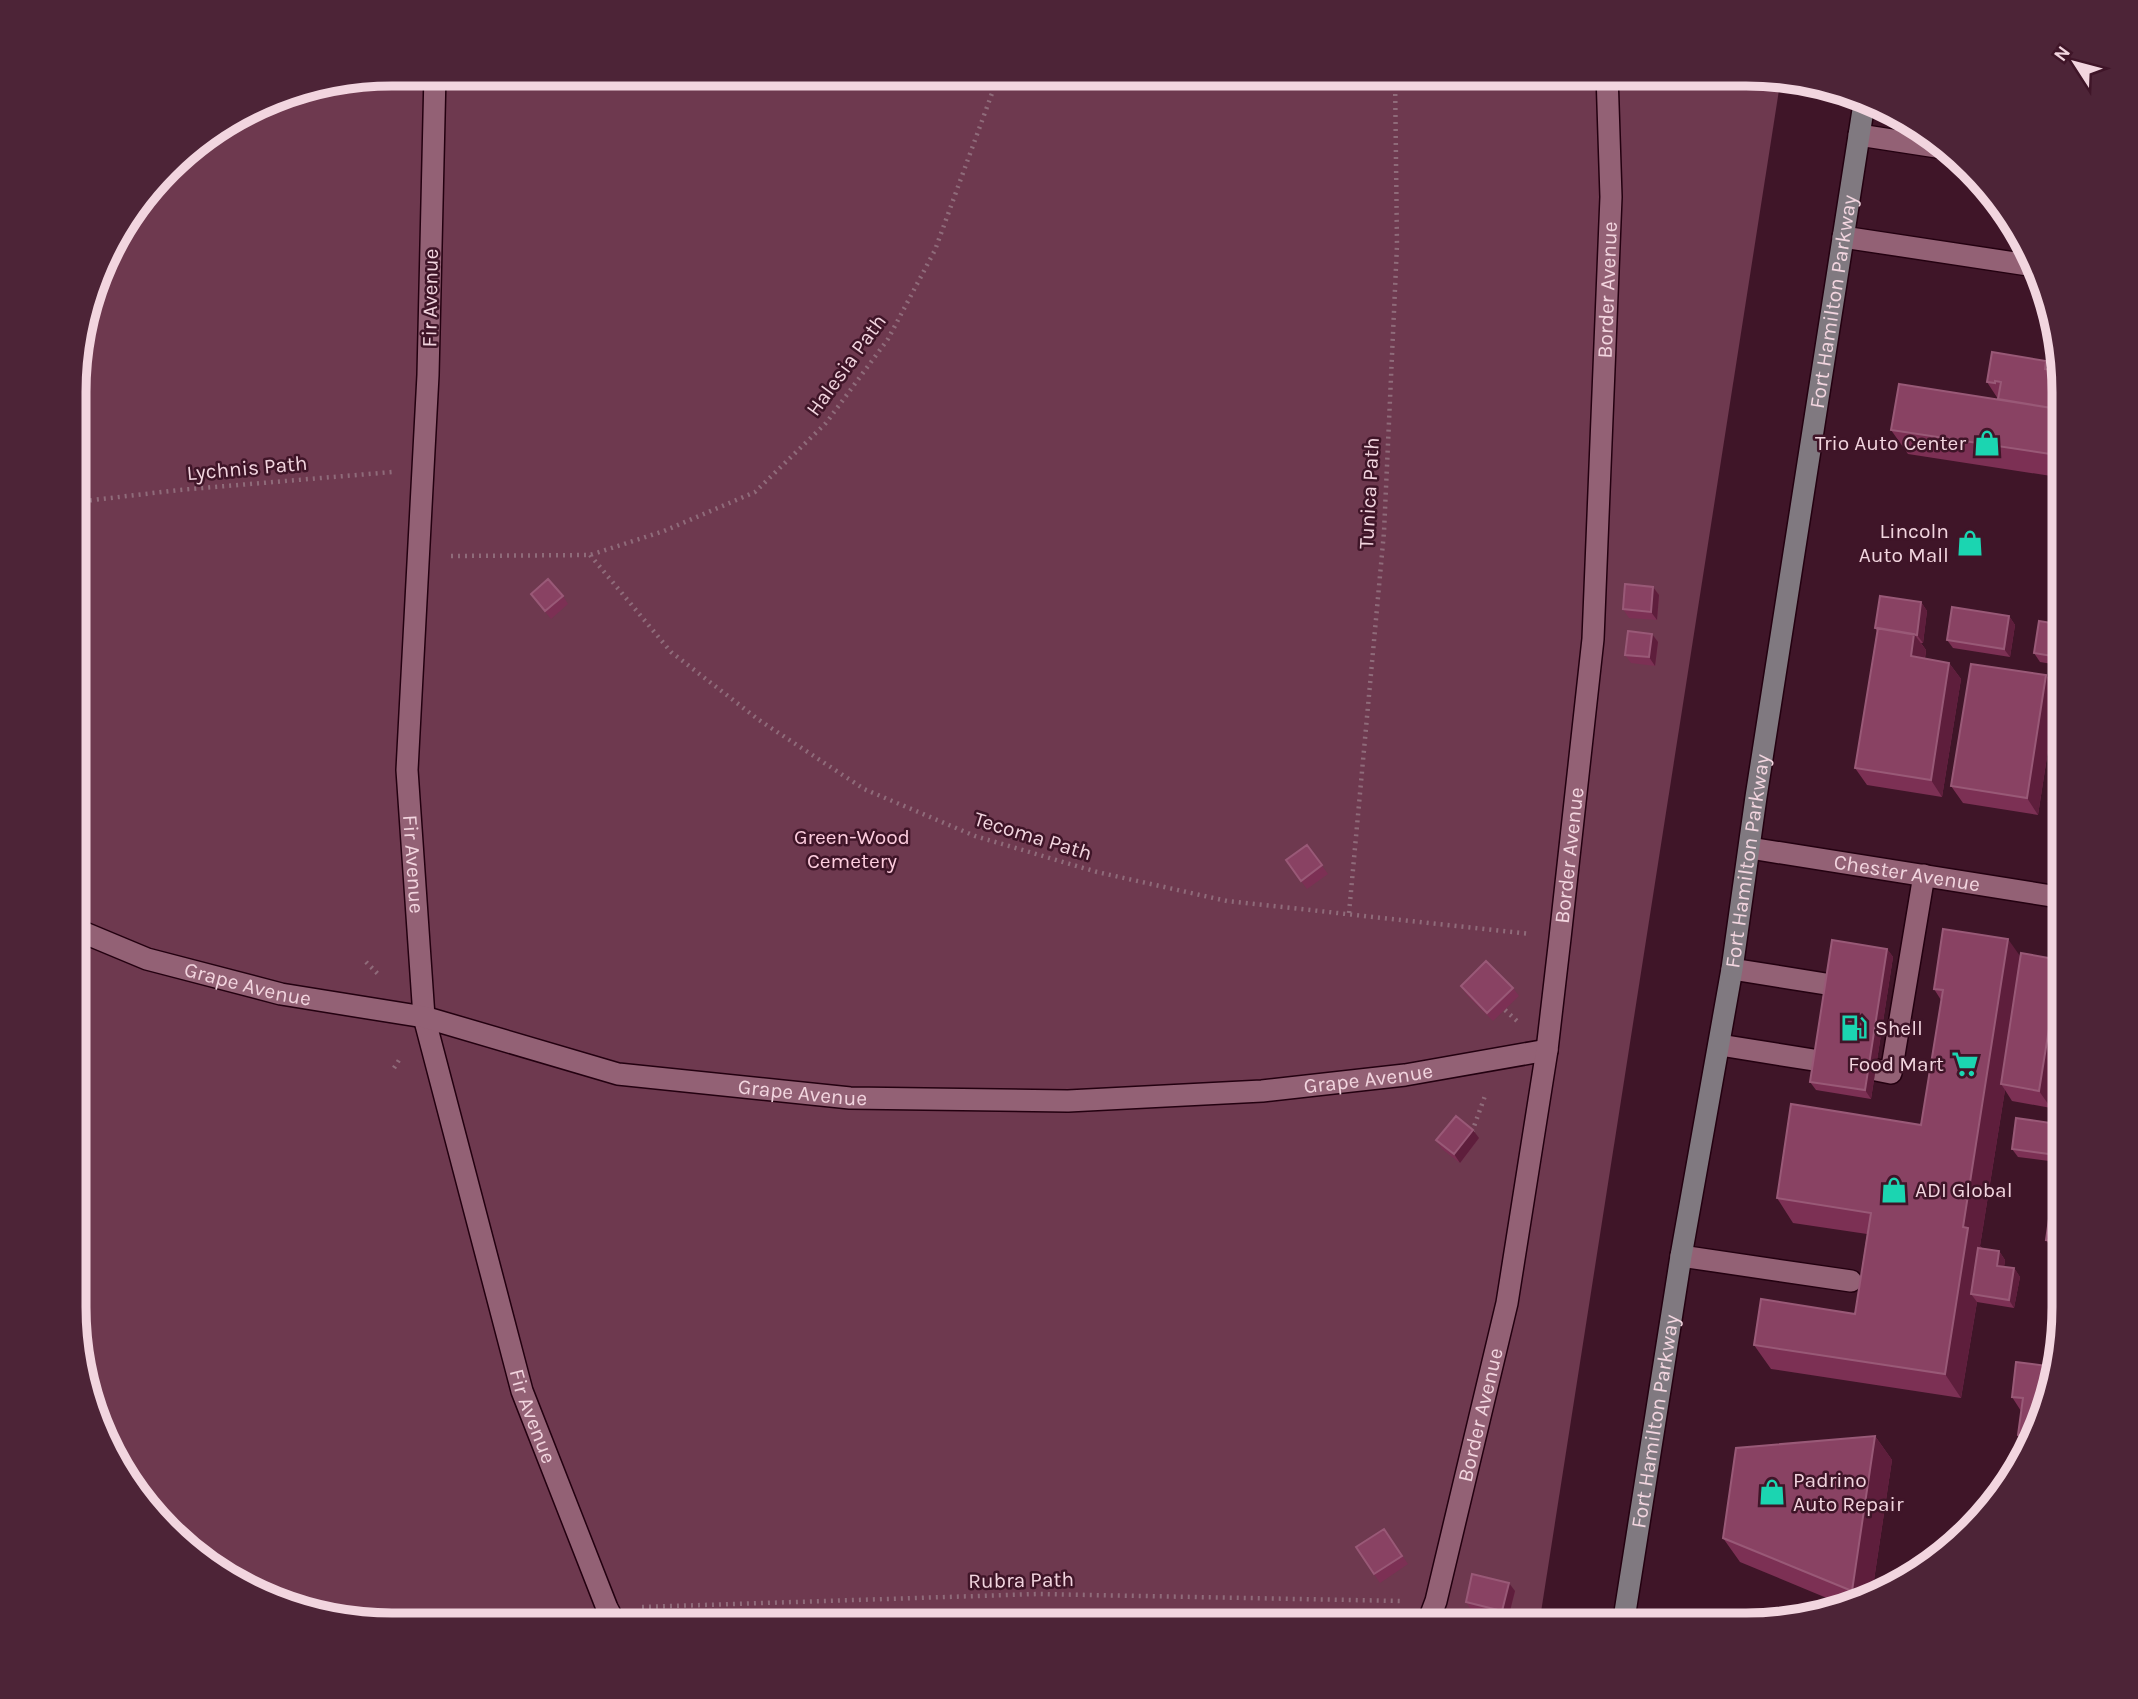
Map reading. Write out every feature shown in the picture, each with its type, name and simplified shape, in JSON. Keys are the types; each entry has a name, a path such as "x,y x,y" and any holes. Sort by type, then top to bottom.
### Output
{"main road":[{"name":"Fort Hamilton Parkway","path":"1625,1613 1681,1256 1732,970 1863,109"}],"street":[{"name":"Fir Avenue","path":"435,86 428,374 407,770 424,1017 522,1391 610,1613"},
{"name":"Border Avenue","path":"1432,1613 1507,1303 1547,1050 1560,938 1594,639 1611,197 1607,86"},
{"path":"1859,135 1928,146"},
{"path":"1843,237 2025,264"},
{"name":"Chester Avenue","path":"1750,848 2052,896"},
{"path":"1876,1070 1891,1073 1895,995 1924,875"},
{"name":"Grape Avenue","path":"86,934 147,959 281,994 424,1017 618,1074 850,1098 1068,1101 1262,1091 1405,1075 1547,1050"},
{"path":"1732,970 1832,985"},
{"path":"1720,1045 1820,1061"},
{"path":"1681,1256 1851,1281"}],"path":[{"name":"Halesia Path","path":"417,556 590,555 675,526 755,492 826,424 888,339 935,250 995,86"},
{"name":"Tunica Path","path":"1349,913 1384,532 1397,245 1395,86"},
{"name":"Lychnis Path","path":"86,501 179,490 422,470"},
{"name":"Tecoma Path","path":"590,555 671,652 759,720 864,789 975,836 1097,872 1227,901 1560,938"},
{"name":"Rubra Path","path":"686,1613 1038,1594 1436,1601"}],"green space":[{"name":"Green-Wood Cemetery","path":"371,86 1779,87 1541,1613 371,1613 312,1603 256,1582 205,1550 175,1524 149,1494 117,1443 96,1387 86,1328 86,371 96,312 117,256 149,205 175,175 205,149 256,117 312,96"}],"building":[{"path":"1992,352 2046,361 2045,369 2052,370 2052,408 1998,399 2001,382 1987,382"},
{"path":"1899,384 2052,408 2052,454 1891,430"},
{"path":"548,579 563,596 545,611 531,594"},
{"path":"1625,584 1653,587 1651,612 1623,609"},
{"path":"1880,596 1921,602 1917,635 1875,628"},
{"path":"1952,607 2009,616 2004,649 1947,640"},
{"path":"2039,621 2052,623 2052,656 2034,653"},
{"path":"1878,628 1914,634 1911,656 1949,663 1931,780 1855,768"},
{"path":"1628,631 1652,634 1649,657 1625,655"},
{"path":"1971,664 2046,675 2027,798 1951,786"},
{"path":"1307,845 1322,865 1301,881 1286,860"},
{"path":"1943,929 2008,939 1963,1227 1968,1228 1945,1374 1754,1345 1761,1299 1855,1314 1871,1213 1777,1198 1791,1104 1921,1125 1943,990 1934,989"},
{"name":"Shell","path":"1832,940 1887,949 1865,1090 1810,1082"},
{"path":"2021,953 2052,959 2052,1010 2039,1091 2001,1084"},
{"path":"1486,961 1513,988 1487,1013 1461,986"},
{"path":"1456,1116 1473,1130 1454,1154 1436,1140"},
{"path":"2016,1118 2052,1123 2052,1154 2012,1149"},
{"path":"2052,1198 2052,1241 2046,1240"},
{"path":"1978,1248 1999,1251 1997,1266 2014,1268 2009,1300 1971,1294"},
{"path":"2016,1362 2046,1366 2042,1387 2024,1436 2018,1435 2023,1398 2012,1397"},
{"path":"1875,1436 1852,1591 1723,1538 1736,1448"},
{"path":"1384,1529 1402,1556 1374,1574 1356,1547"},
{"path":"1472,1574 1509,1583 1502,1611 1466,1602"}],"place":[{"name":"Trio Auto Center","path":"1987,443"},
{"name":"Lincoln Auto Mall","path":"1970,543"},
{"name":"Shell","path":"1854,1028"},
{"name":"Food Mart","path":"1965,1064"},
{"name":"ADI Global","path":"1894,1190"},
{"name":"Padrino Auto Repair","path":"1772,1492"}]}
